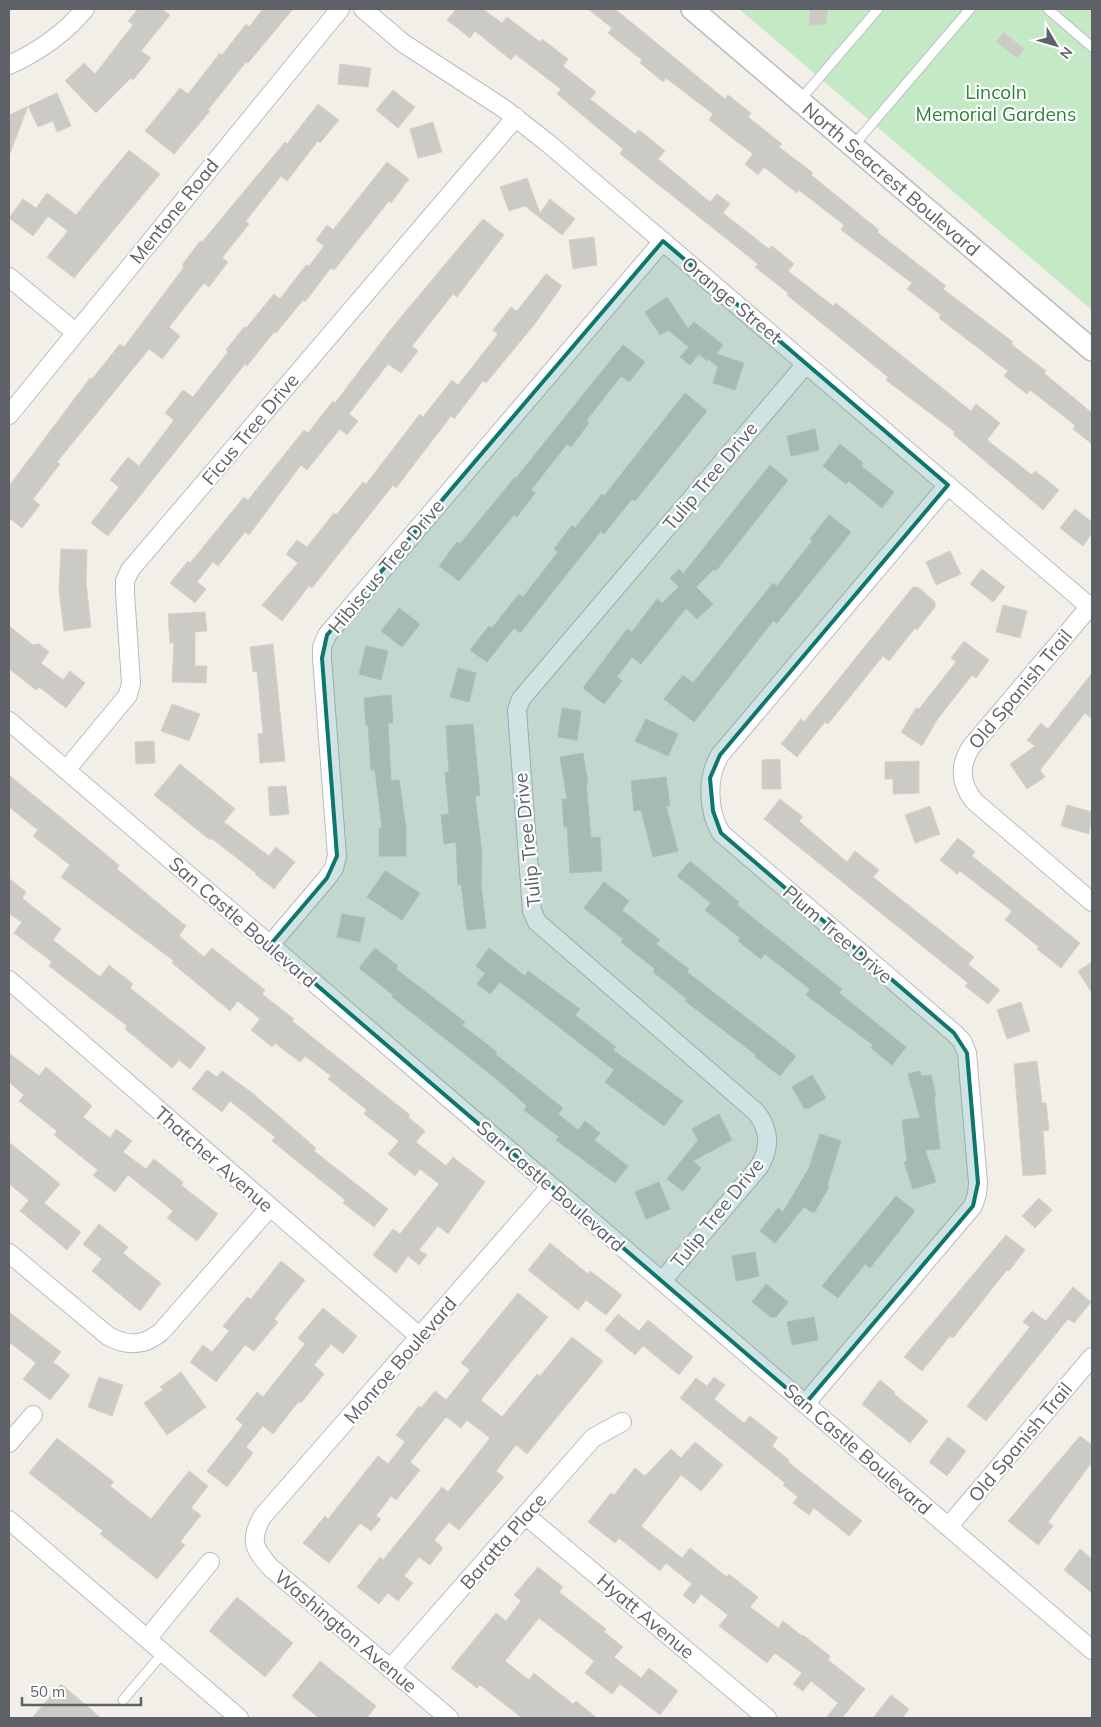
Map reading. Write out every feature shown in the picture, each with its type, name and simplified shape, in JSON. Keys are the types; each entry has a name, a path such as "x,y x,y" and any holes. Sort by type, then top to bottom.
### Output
{"street":[{"path":"9,65 27,57 60,35 85,9"},
{"name":"Mentone Road","path":"9,415 340,9"},
{"name":"Orange Street","path":"363,9 424,59 516,117 1091,605"},
{"name":"North Seacrest Boulevard","path":"692,9 1092,350"},
{"name":"Ficus Tree Drive","path":"66,770 128,695 131,683 125,581 130,570 516,117"},
{"name":"Hibiscus Tree Drive","path":"270,945 327,878 334,868 337,856 322,658 327,635 662,241"},
{"path":"9,277 75,332"},
{"name":"Tulip Tree Drive","path":"662,1281 759,1167 765,1157 768,1132 756,1112 537,922 532,911 517,710 521,699 806,364"},
{"name":"Plum Tree Drive","path":"805,1404 973,1206 978,1183 967,1052 962,1041 954,1033 721,833 715,823 712,811 710,778 720,756 948,485"},
{"name":"Old Spanish Trail","path":"1091,605 971,747 965,757 962,768 962,781 974,801 1091,899"},
{"name":"San Castle Boulevard","path":"9,721 1092,1650"},
{"name":"Thatcher Avenue","path":"9,980 269,1208 420,1337"},
{"name":"Monroe Boulevard","path":"254,1537 262,1517 551,1186"},
{"path":"9,1253 108,1336 118,1342 142,1343 162,1331 269,1208"},
{"name":"Old Spanish Trail","path":"948,1526 1092,1357"},
{"path":"9,1443 33,1415"},
{"name":"Baratta Place","path":"390,1669 592,1438 622,1422"},
{"name":"Hyatt Avenue","path":"525,1515 767,1718"},
{"path":"9,1520 239,1718"},
{"name":"Washington Avenue","path":"254,1537 256,1548 271,1568 448,1718"},
{"path":"147,1639 210,1562"}],"lane":[{"path":"800,101 878,9"},
{"path":"853,146 970,9"},
{"path":"1048,9 1092,47"},
{"path":"123,1700 163,1653"}],"highlighted area":[{"path":"663,241 948,485 720,755 710,778 713,811 721,833 954,1033 967,1053 978,1183 973,1206 805,1404 270,945 327,878 337,856 322,658 327,635"}],"green space":[{"name":"Lincoln Memorial Gardens","path":"739,9 1092,9 1092,310"}],"building":[{"path":"138,9 162,9 170,15 141,51 151,58 133,80 131,78 96,113 65,81 84,63 95,74 133,25 128,21"},
{"path":"263,9 293,9 248,63 246,62 208,110 210,111 174,154 145,131 180,88 188,94 220,53 222,55 246,24 249,27"},
{"path":"456,9 483,9 502,23 507,17 540,42 542,39 568,59 563,66 596,92 590,99 635,134 639,130 665,151 658,159 710,202 717,194 730,204 723,213 769,249 772,246 794,264 788,271 833,306 836,303 971,411 976,404 1000,423 987,440 1032,475 1035,471 1059,490 1043,510 953,434 955,432 886,380 888,377 787,295 788,293 755,267 758,264 620,154 623,149 557,94 561,89 515,54 511,60 475,31 470,38 447,20"},
{"path":"588,9 615,9 725,99 728,95 751,113 748,117 782,144 779,147 813,173 811,175 879,230 877,232 946,286 943,289 1013,342 1011,344 1046,371 1044,373 1092,413 1092,444 1073,429 1075,425 1030,390 1027,394 1004,376 1008,371 939,318 941,315 907,289 912,283 841,230 844,225 799,190 797,193 764,167 758,175 745,164 753,154 709,120 713,114 666,78 663,82 640,63 642,60 608,33 612,28"},
{"path":"810,9 828,9 826,24 809,26"},
{"path":"1004,32 1024,49 1017,58 996,42"},
{"path":"340,64 371,68 368,87 338,84"},
{"path":"393,90 415,107 398,128 376,110"},
{"path":"57,93 71,126 57,132 53,121 38,127 28,106"},
{"path":"318,104 339,120 320,143 318,141 287,181 281,176 246,221 249,224 222,258 228,262 209,287 204,283 169,327 180,336 162,359 149,349 57,462 60,464 33,499 40,505 22,528 9,518 9,486 90,378 92,379 120,344 124,347 184,267 182,265 200,241 202,242 285,142 287,144"},
{"path":"28,106 9,156 9,115"},
{"path":"433,122 442,152 418,158 410,129"},
{"path":"129,150 160,174 74,278 47,257 68,231 48,216 33,236 9,218 23,199 36,208 47,193 76,215"},
{"path":"387,162 409,179 391,203 389,201 334,270 331,268 305,302 303,300 247,366 245,364 108,536 91,523 119,487 110,480 128,457 139,466 174,420 165,413 183,390 193,397 228,352 226,350 244,327 246,328 274,294 280,299 306,265 309,266 324,246 316,240 327,225 333,230"},
{"path":"527,178 540,213 550,199 575,219 562,235 525,206 509,211 500,187"},
{"path":"483,219 504,235 457,297 453,294 412,346 418,351 401,373 388,364 349,414 358,421 347,435 340,429 307,470 301,465 249,535 245,532 218,566 213,562 197,582 206,589 195,603 170,583 188,561 190,563 244,497 248,500 304,430 308,433 333,401 335,403 391,329"},
{"path":"594,237 597,265 573,269 569,240"},
{"path":"546,274 562,286 534,325 486,383 483,381 454,419 451,416 396,488 393,485 312,588 309,586 282,621 262,605 298,563 286,554 297,540 307,547 334,513 336,515 363,482 366,484 420,414 423,417 452,380 458,385 498,334 493,330 511,307 517,311"},
{"path":"667,297 688,329 694,322 723,345 716,354 744,363 735,390 713,383 718,367 708,359 707,361 699,354 690,365 680,357 689,347 668,330 660,335 645,312"},
{"path":"623,345 645,362 629,382 621,376 586,421 589,423 571,447 567,444 531,490 535,493 517,517 514,515 459,581 439,566 457,542 460,544 516,478"},
{"path":"685,393 707,411 635,501 632,499 604,534 601,531 520,633 514,628 487,662 470,650 489,626 492,628 519,594 523,597 558,552 554,549 572,525 575,528 602,494 604,496"},
{"path":"815,429 819,450 791,456 787,436"},
{"path":"840,444 863,463 861,466 894,492 882,508 849,481 846,484 823,466"},
{"path":"770,465 788,480 716,571 714,569 696,587 713,604 697,619 686,608 641,664 632,657 617,677 622,681 604,704 583,688 627,629 632,632 657,599 662,603 679,587 670,578 679,569 683,574"},
{"path":"1075,509 1092,522 1092,533 1083,546 1060,528"},
{"path":"829,515 851,532 777,623 773,621 694,722 664,699 683,675 693,683 773,583 777,586 812,541 810,539"},
{"path":"61,549 87,550 86,582 91,627 64,631 59,590"},
{"path":"950,551 961,574 936,585 926,562"},
{"path":"982,569 1005,587 993,602 970,584"},
{"path":"913,587 918,587 935,602 935,607 917,630 915,628 889,661 883,656 828,724 825,722 797,757 781,744 801,719 804,722"},
{"path":"1003,605 1027,611 1020,638 996,632"},
{"path":"399,608 420,624 402,647 381,631"},
{"path":"205,612 207,631 195,632 195,666 207,666 206,683 172,682 174,643 170,643 168,614"},
{"path":"9,626 33,645 39,644 49,652 41,663 63,680 70,671 85,683 66,708 39,687 36,690 9,669"},
{"path":"964,641 989,660 976,678 972,675 937,720 922,746 901,732 916,708 919,709 956,662 951,658"},
{"path":"273,644 285,761 260,763 258,734 263,733 257,671 253,672 250,647"},
{"path":"366,646 388,651 381,680 359,674"},
{"path":"458,668 476,673 469,702 450,697"},
{"path":"1092,673 1092,719 1085,713 1040,770 1045,777 1027,789 1010,764 1035,746 1027,740 1041,723 1048,729"},
{"path":"391,695 393,723 388,723 391,781 399,780 406,828 406,856 379,856 379,828 382,828 375,770 371,770 368,725 366,725 364,698"},
{"path":"172,704 200,714 189,741 161,731"},
{"path":"562,708 581,711 577,740 558,737"},
{"path":"646,719 678,734 668,756 635,741"},
{"path":"473,724 480,795 475,796 482,854 481,884 486,928 467,930 461,884 458,885 456,842 444,844 441,815 449,814 445,772 449,772 446,726"},
{"path":"154,741 155,763 136,764 135,742"},
{"path":"583,753 588,783 586,783 591,838 600,837 602,871 570,873 567,827 564,827 562,799 567,799 560,757"},
{"path":"780,759 781,789 762,789 762,760"},
{"path":"919,761 919,793 893,794 893,779 885,779 885,762"},
{"path":"180,764 235,809 224,822 269,856 276,847 295,862 274,889 154,795"},
{"path":"9,775 119,865 117,869 186,926 179,936 204,957 212,948 265,990 262,994 294,1019 292,1021 410,1115 408,1117 425,1131 416,1142 446,1166 453,1157 485,1182 448,1234 438,1226 419,1250 427,1255 419,1265 408,1256 396,1273 373,1255 393,1229 400,1234 439,1184 420,1169 415,1176 388,1154 399,1141 364,1114 367,1110 328,1079 331,1076 305,1056 300,1062 275,1043 272,1047 251,1030 260,1019 238,1001 230,1011 172,963 174,961 61,877 70,865 33,836 38,830 9,807"},
{"path":"666,777 670,806 666,806 678,851 653,857 641,810 634,811 631,781"},
{"path":"286,786 289,814 270,816 268,787"},
{"path":"780,799 803,817 799,821 847,862 855,851 879,870 873,877 974,957 968,964 1000,990 988,1004 965,986 968,983 764,819"},
{"path":"1067,805 1092,812 1089,834 1061,826"},
{"path":"930,806 940,834 915,843 905,815"},
{"path":"958,838 975,852 972,856 1080,943 1061,968 1037,949 1039,947 1005,920 1012,911 960,871 957,874 940,860"},
{"path":"690,861 739,902 737,905 842,989 839,993 906,1047 892,1065 871,1048 873,1045 806,995 810,989 765,954 761,959 738,941 740,938 705,910 711,903 677,876"},
{"path":"385,871 420,893 402,920 367,897"},
{"path":"9,878 26,892 22,898 61,929 53,940 100,977 109,965 133,984 130,988 206,1048 190,1069 179,1060 172,1068 125,1029 127,1026 49,966 52,962 14,933 22,922 9,914"},
{"path":"604,882 629,901 622,910 660,940 656,944 689,969 687,972 796,1056 780,1076 755,1057 756,1055 685,1001 687,999 653,972 655,969 621,942 623,939 584,908"},
{"path":"342,914 365,918 360,942 337,937"},
{"path":"375,948 398,966 396,969 465,1022 462,1025 497,1052 495,1054 563,1108 558,1114 578,1130 585,1121 600,1133 594,1140 628,1166 615,1183 556,1140 559,1137 524,1110 527,1106 494,1077 392,997 393,995 359,968"},
{"path":"489,948 525,976 528,971 580,1009 575,1015 616,1047 613,1050 683,1101 664,1126 605,1082 614,1070 537,1010 500,982 490,994 477,984 485,973 476,966"},
{"path":"1092,962 1092,993 1078,971"},
{"path":"1021,1002 1030,1031 1007,1039 997,1010"},
{"path":"9,1053 39,1076 46,1067 92,1106 83,1117 110,1138 116,1129 132,1141 123,1152 146,1169 154,1159 183,1182 181,1185 218,1214 197,1241 167,1218 173,1211 128,1175 115,1192 93,1175 98,1170 54,1135 57,1131 19,1101 24,1095 9,1082"},
{"path":"1037,1061 1042,1103 1046,1103 1049,1130 1043,1131 1046,1174 1023,1176 1014,1064"},
{"path":"207,1070 217,1077 222,1071 251,1092 316,1148 314,1151 388,1209 374,1227 343,1203 345,1200 272,1141 275,1137 230,1101 222,1112 192,1089"},
{"path":"920,1071 921,1076 931,1075 936,1096 934,1097 940,1149 925,1150 936,1182 913,1189 904,1162 907,1161 902,1120 920,1118 908,1074"},
{"path":"812,1075 826,1098 809,1108 804,1108 792,1087"},
{"path":"719,1114 732,1140 693,1161 701,1168 683,1191 667,1179 698,1140 692,1129"},
{"path":"820,1134 841,1141 827,1186 829,1187 814,1213 804,1207 775,1243 760,1231 778,1208 783,1212 809,1168"},
{"path":"9,1142 60,1184 44,1203 81,1232 67,1250 20,1211 29,1200 9,1184"},
{"path":"659,1182 670,1209 646,1219 635,1192"},
{"path":"896,1196 915,1211 870,1268 865,1264 838,1298 822,1286"},
{"path":"1039,1198 1052,1210 1035,1228 1022,1216"},
{"path":"99,1224 128,1247 123,1253 161,1283 140,1311 92,1271 102,1259 83,1244"},
{"path":"1006,1235 1025,1250 953,1338 950,1336 922,1371 904,1357"},
{"path":"550,1243 588,1274 590,1271 622,1295 606,1315 586,1300 578,1310 528,1270"},
{"path":"755,1252 759,1276 736,1281 732,1256"},
{"path":"281,1261 305,1280 274,1319 278,1322 254,1351 245,1345 216,1382 190,1362 203,1345 212,1352 229,1331 223,1326 247,1297 251,1299"},
{"path":"766,1284 788,1302 776,1317 771,1317 752,1302"},
{"path":"1073,1287 1091,1302 1074,1323 1068,1319 986,1421 967,1406 1030,1327 1023,1322 1032,1311 1046,1321"},
{"path":"518,1293 548,1317 482,1398 482,1401 502,1417 537,1374 540,1376 572,1337 603,1361 527,1454 516,1445 496,1471 504,1477 459,1530 449,1522 434,1540 443,1548 430,1565 419,1557 404,1576 413,1583 398,1601 388,1593 379,1604 357,1587 380,1557 383,1560 442,1487 448,1492 490,1438 467,1420 461,1428 446,1417 410,1462 420,1470 396,1500 391,1496 376,1516 381,1519 371,1531 360,1523 329,1563 303,1543 325,1516 328,1519 378,1456 388,1464 405,1442 396,1435 419,1406 421,1408 435,1391 446,1400 470,1370 461,1363"},
{"path":"323,1308 357,1336 343,1354 331,1344 314,1365 324,1374 301,1403 299,1401 273,1434 263,1426 246,1447 253,1453 227,1487 207,1471 243,1425 236,1419 257,1392 263,1397 305,1344 298,1338"},
{"path":"9,1312 61,1352 53,1362 70,1375 50,1400 23,1379 36,1363 9,1342"},
{"path":"618,1314 639,1331 648,1320 693,1357 679,1375 643,1346 635,1355 605,1330"},
{"path":"814,1317 818,1340 792,1345 787,1322"},
{"path":"181,1372 206,1407 167,1435 144,1403 163,1390 160,1387"},
{"path":"99,1377 123,1385 112,1416 88,1407"},
{"path":"714,1377 725,1385 714,1399 744,1423 750,1416 778,1438 772,1446 789,1460 788,1462 862,1521 849,1536 814,1508 809,1515 793,1503 798,1497 783,1485 785,1483 680,1398 696,1378 707,1386"},
{"path":"880,1380 895,1392 894,1394 928,1421 910,1443 862,1404"},
{"path":"1080,1436 1092,1445 1092,1462 1048,1522 1053,1526 1038,1545 1008,1521"},
{"path":"948,1437 966,1451 947,1476 929,1462"},
{"path":"57,1438 114,1482 110,1486 151,1519 189,1471 208,1486 191,1508 201,1515 180,1542 185,1545 157,1579 100,1534 103,1531 29,1473"},
{"path":"695,1442 723,1465 701,1491 681,1475 641,1526 682,1558 690,1548 727,1577 729,1574 758,1597 750,1607 778,1628 783,1621 803,1635 830,1656 828,1660 865,1689 842,1718 826,1718 838,1703 811,1681 803,1691 793,1684 802,1673 775,1653 767,1663 719,1626 728,1615 701,1594 694,1604 683,1595 692,1584 666,1563 660,1571 619,1538 615,1543 588,1522 611,1493 614,1495 635,1468 645,1476 671,1449 681,1458"},
{"path":"1080,1549 1092,1559 1092,1593 1064,1570"},
{"path":"538,1567 563,1587 559,1592 606,1629 604,1632 623,1647 614,1657 641,1678 649,1668 678,1691 660,1715 620,1684 612,1694 585,1673 594,1661 539,1618 505,1661 529,1680 534,1673 573,1704 576,1701 597,1718 522,1718 480,1685 477,1688 451,1668 496,1613 506,1621 521,1601 514,1595"},
{"path":"237,1597 293,1643 265,1677 209,1631"},
{"path":"320,1661 376,1706 367,1718 319,1718 292,1696"},
{"path":"61,1684 101,1718 32,1718"},
{"path":"891,1695 909,1709 902,1718 873,1718"}]}
